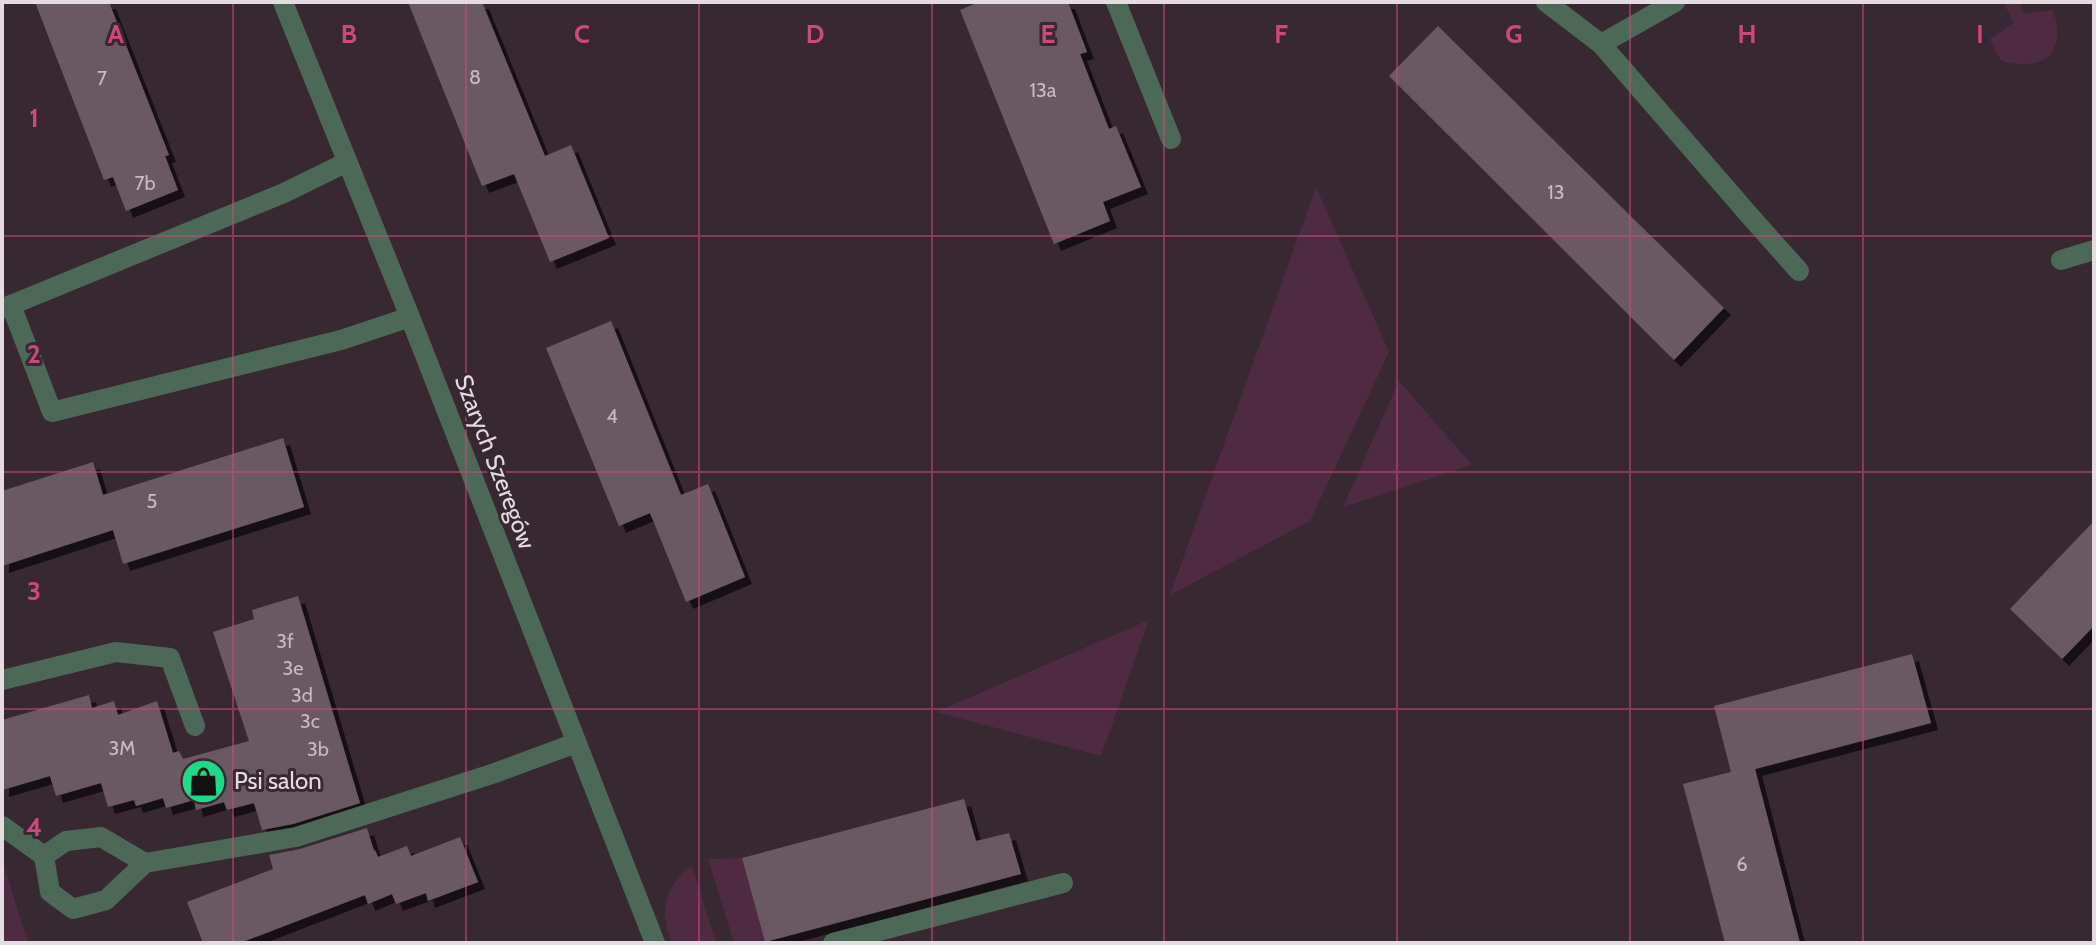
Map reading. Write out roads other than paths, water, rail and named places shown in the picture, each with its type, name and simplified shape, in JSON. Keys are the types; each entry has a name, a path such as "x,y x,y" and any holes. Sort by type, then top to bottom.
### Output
{"street":[{"name":"Szarych Szeregów","path":"283,2 655,943"},
{"path":"1116,2 1171,139"},
{"path":"1546,2 1601,44 1799,271"},
{"path":"1601,44 1675,2"},
{"path":"347,162 284,193 6,306 52,412 341,340 410,317"},
{"path":"2061,260 2094,250"},
{"path":"2,680 116,652 170,658 195,726"},
{"path":"2,826 44,856 50,892 73,909 106,900 145,863 296,837 495,773 576,743"},
{"path":"44,856 66,841 101,837 145,863"},
{"path":"833,943 1063,883"}],"place":[{"name":"Psi salon","path":"203,781"}]}
